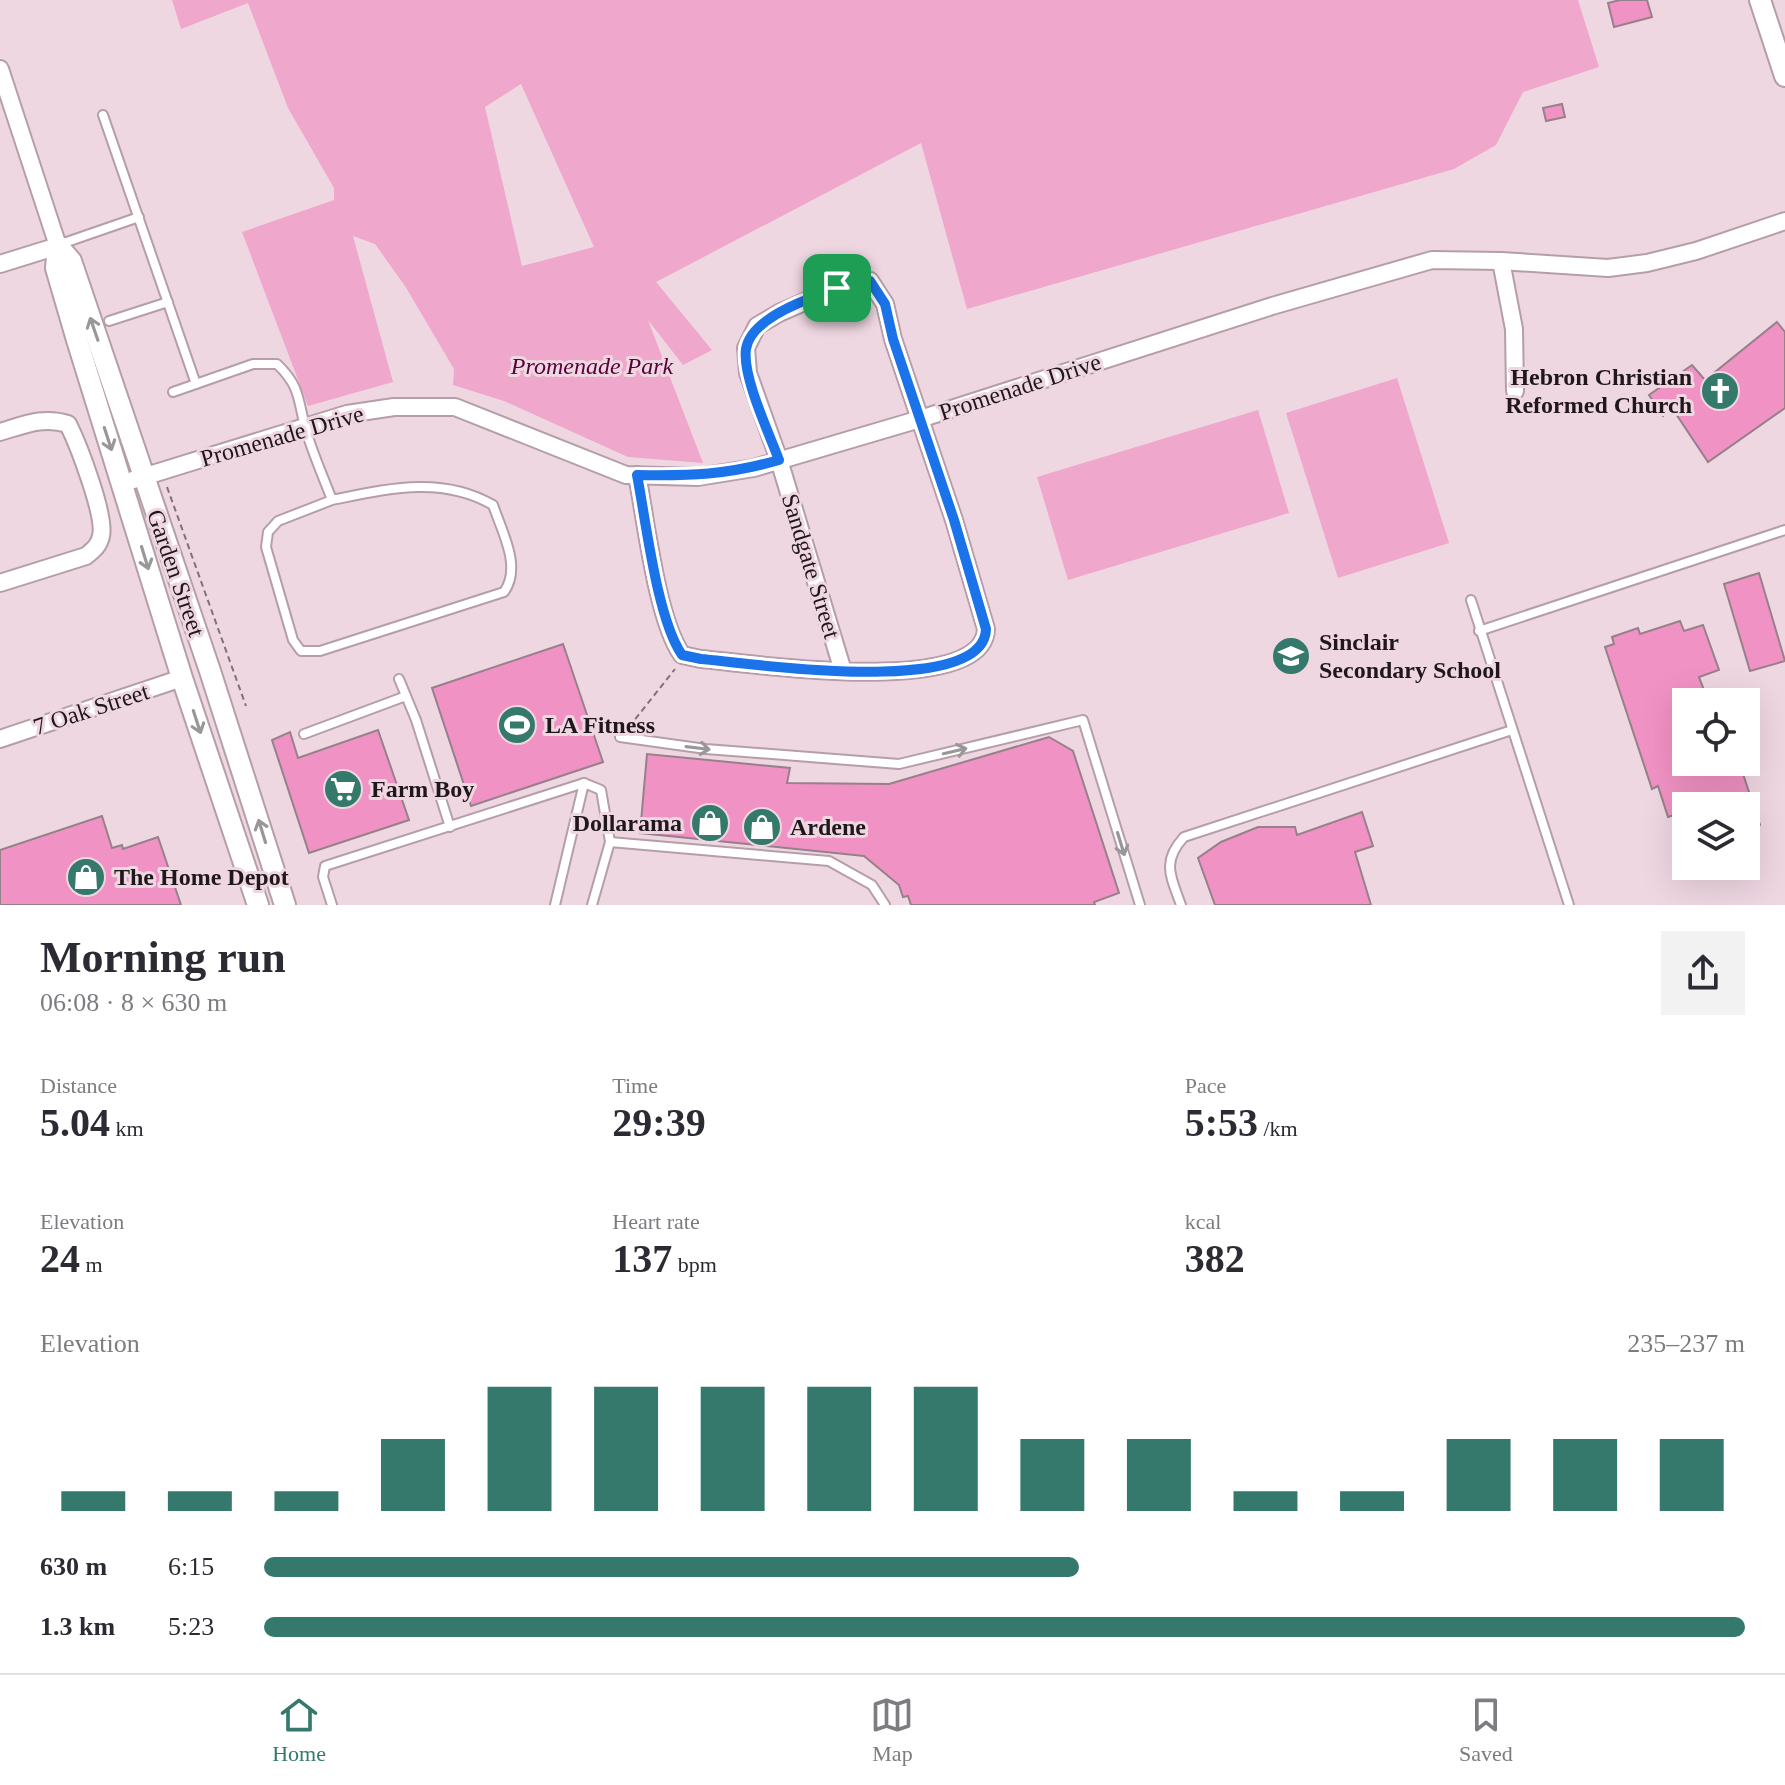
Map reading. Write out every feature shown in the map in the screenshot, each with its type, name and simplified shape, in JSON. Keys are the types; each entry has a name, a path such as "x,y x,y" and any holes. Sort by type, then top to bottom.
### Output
{"street":[{"path":"1760,0 1785,76"},
{"name":"Garden Street","path":"0,69 58,246 71,261 152,474 285,905"},
{"name":"Promenade Drive","path":"122,484 347,414 394,407 455,407 626,475 698,477 754,468 920,419 1272,306 1432,260 1608,268 1647,263 1696,251 1785,221"},
{"path":"0,264 58,246"},
{"name":"Garden Street","path":"58,246 56,268 182,678 258,905"},
{"path":"1501,261 1514,329 1515,391"},
{"name":"Sandgate Street","path":"843,671 779,460 748,373 746,348 757,326 779,313 837,288 870,281 885,304 893,339 920,419"},
{"path":"637,475 662,603 673,643 682,655 843,671 896,673 950,665 972,655 985,637 986,629 920,419"},
{"path":"0,432 40,420 68,424 101,517 102,533 97,547 86,556 0,583"},
{"name":"7 Oak Street","path":"0,739 182,678"}],"lane":[{"path":"103,115 196,384"},
{"path":"58,246 139,217"},
{"path":"109,321 168,302"},
{"path":"173,392 253,364 277,364 292,379 301,403 305,427 332,500"},
{"path":"417,485 448,487 479,496 493,505 513,568 511,582 504,592 320,651 301,651 293,640 266,547 268,532 278,521 332,500 417,485"},
{"path":"1479,631 1785,530"},
{"path":"1471,600 1569,905"},
{"path":"399,679 450,827"},
{"path":"304,734 406,696"},
{"path":"620,737 706,749 899,764 1083,720 1140,905"},
{"path":"1181,905 1168,867 1173,848 1184,837 1512,730"},
{"path":"211,766 238,757"},
{"path":"555,905 584,783"},
{"path":"332,905 323,877 325,866 584,783 601,790 610,842 592,905"},
{"path":"610,842 829,861 872,885 885,905"}],"path":[{"path":"152,474 246,706"},
{"path":"620,737 686,656"}],"green space":[{"name":"Promenade Park","path":"172,0 1578,0 1599,67 1523,92 1496,145 1454,169 967,309 921,143 656,282 712,350 683,365 648,320 703,463 628,457 504,401 453,385 454,369 405,286 375,244 353,236 393,382 308,406 242,232 334,200 334,188 288,108 248,3 181,29","holes":["521,84 594,247 522,266 485,107"]},
{"path":"1397,378 1449,543 1338,578 1286,413"},
{"path":"1258,410 1289,513 1068,580 1037,477"}],"building":[{"path":"1647,0 1652,17 1614,27 1608,3"},
{"path":"1562,104 1565,117 1546,121 1543,108"},
{"name":"Hebron Christian Reformed Church","path":"1777,322 1785,332 1785,408 1708,462 1672,408 1663,416 1649,395 1692,365 1705,380"},
{"path":"1759,573 1785,661 1750,671 1724,584"},
{"path":"1680,621 1684,631 1703,625 1719,670 1699,677 1703,688 1672,688 1672,776 1744,776 1749,792 1672,792 1672,816 1668,817 1658,786 1652,789 1605,647 1614,644 1612,637 1638,628 1640,634"},
{"name":"LA Fitness","path":"563,644 603,762 471,806 432,688"},
{"name":"Farm Boy","path":"378,730 409,820 309,853 272,740 290,732 298,758"},
{"path":"1049,737 1073,751 1119,893 1094,902 1095,905 911,905 908,896 903,897 899,885 864,856 640,833 647,754 790,768 787,783 889,784"},
{"path":"1362,812 1373,846 1355,852 1371,905 1215,905 1198,858 1221,842 1258,827 1295,827 1297,835"},
{"name":"The Home Depot","path":"102,816 112,848 122,845 123,849 158,837 181,905 0,905 0,850"}],"place":[{"name":"Hebron Christian Reformed Church","path":"1720,391"},
{"name":"Sinclair Secondary School","path":"1291,656"},
{"name":"LA Fitness","path":"517,725"},
{"name":"Farm Boy","path":"343,789"},
{"name":"Dollarama","path":"710,823"},
{"name":"Ardene","path":"762,827"},
{"name":"The Home Depot","path":"86,877"}],"route":[{"path":"870,281 885,304 893,339 954,520 986,629 985,637 972,655 950,665 896,673 843,671 682,655 673,643 662,603 637,475 698,477 754,468 779,460 748,373 746,348 757,326 837,288 870,281"}]}
